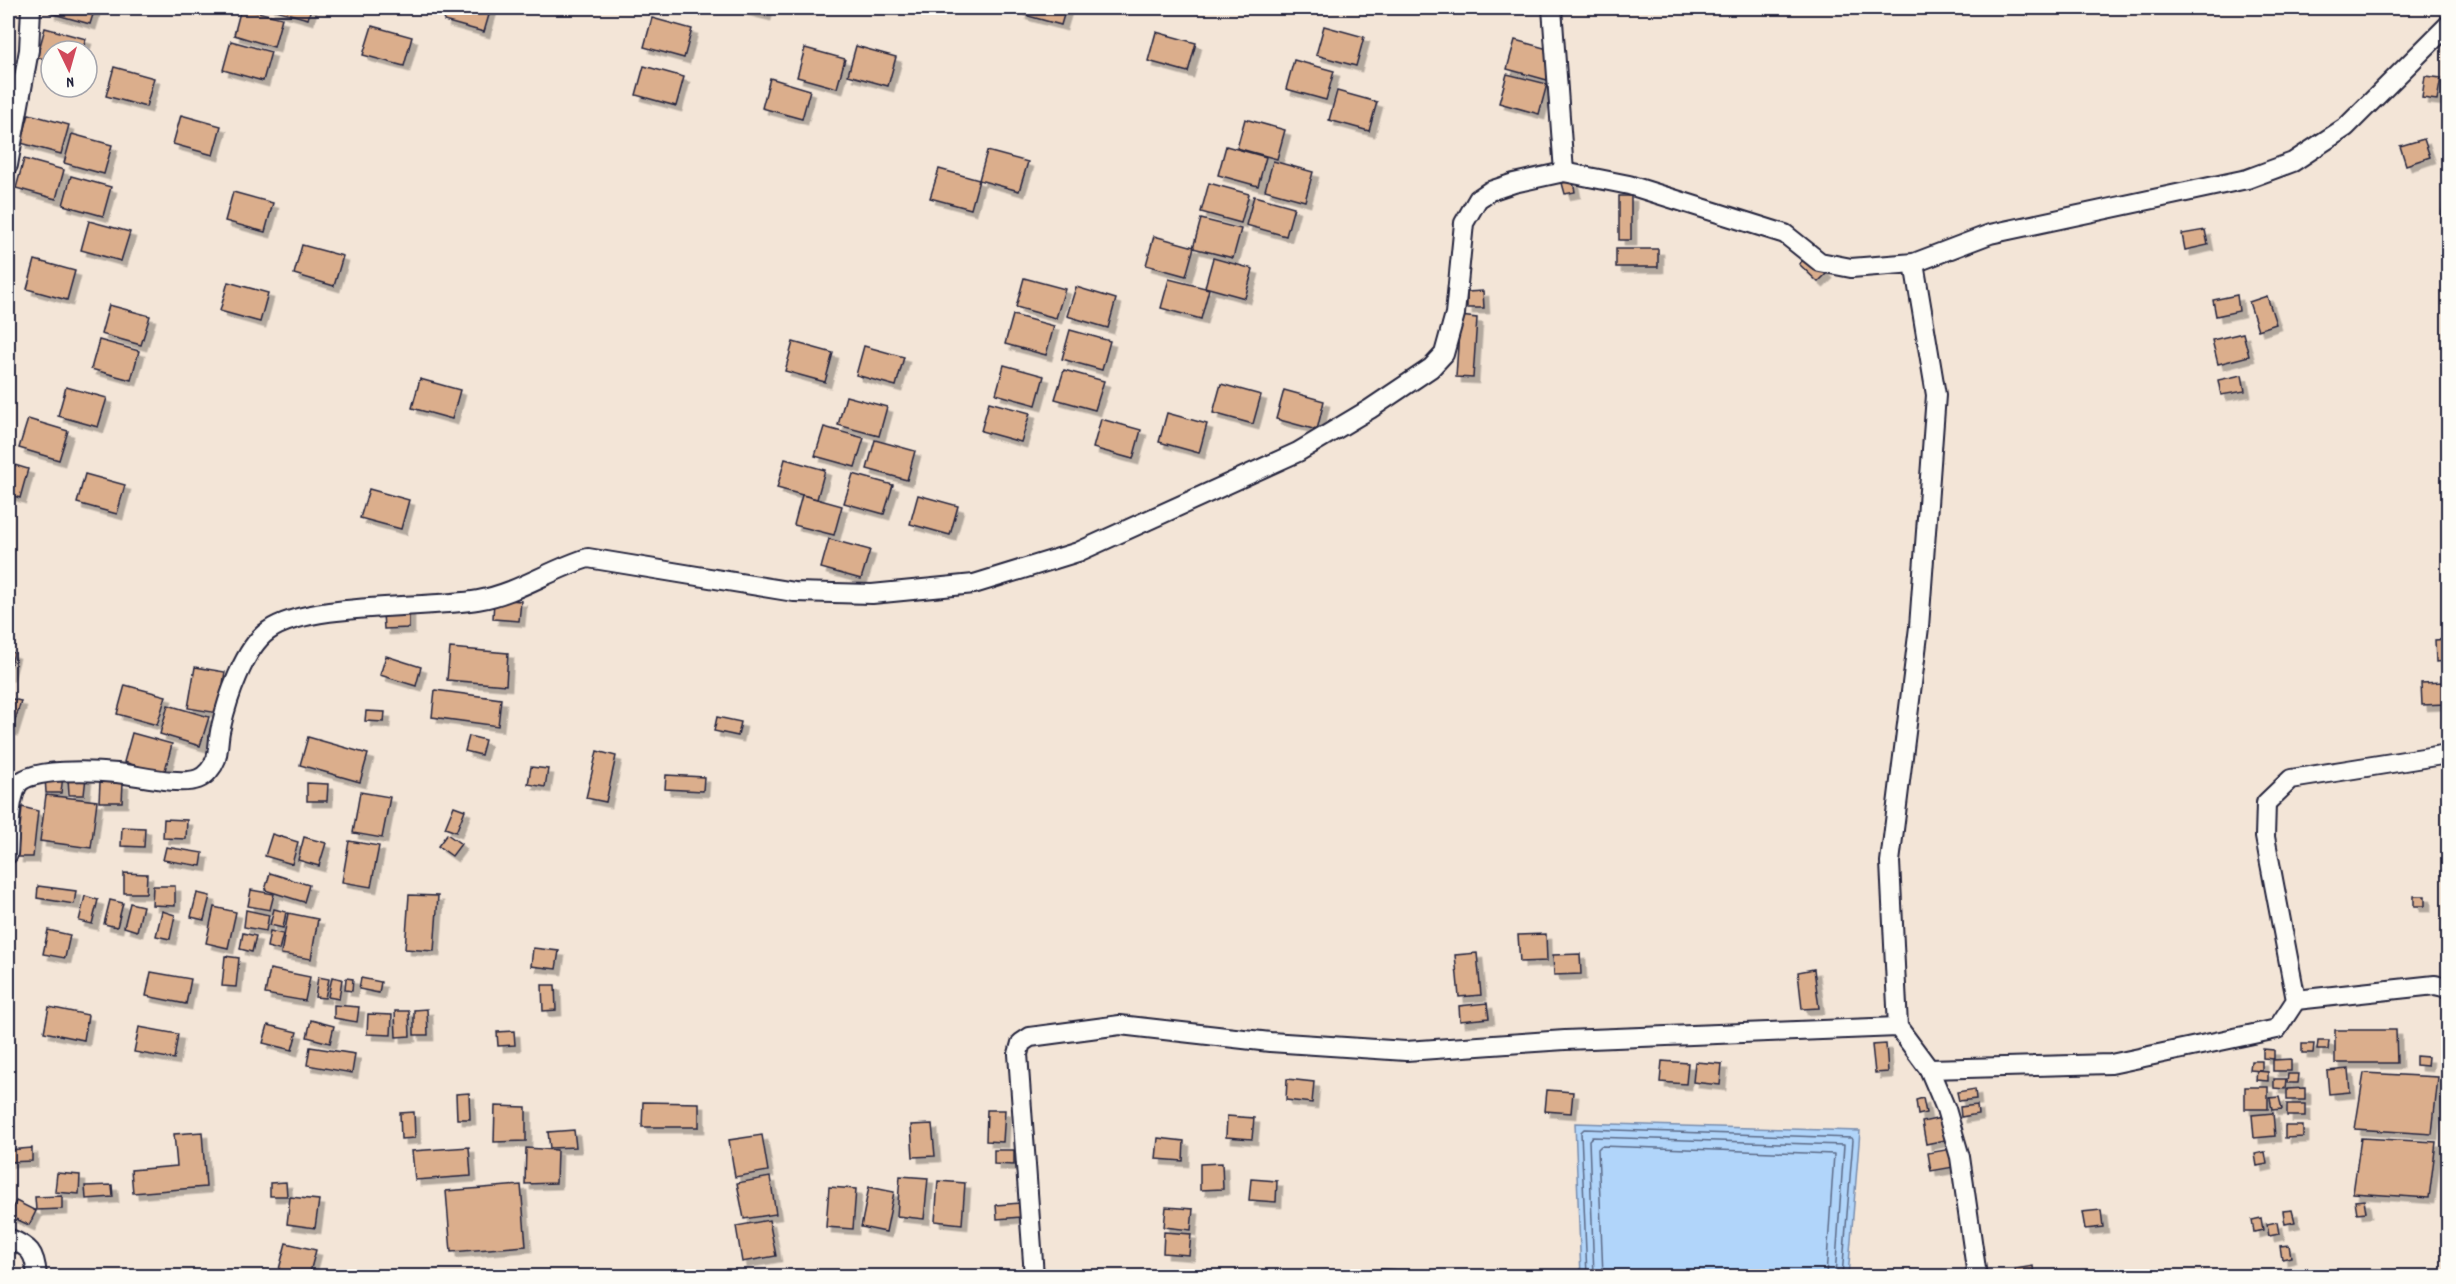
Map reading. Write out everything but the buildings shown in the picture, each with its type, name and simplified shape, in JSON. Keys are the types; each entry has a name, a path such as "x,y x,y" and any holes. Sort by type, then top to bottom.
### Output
{"street":[{"path":"8,165 29,50 31,8"},
{"path":"1552,8 1564,172"},
{"path":"8,854 14,795 18,784 24,779 40,773 115,773 179,781 198,780 208,773 216,759 220,727 232,690 256,642 269,630 294,619 326,613 479,600 521,586 565,565 588,558 794,592 872,594 974,584 1078,552 1298,452 1370,409 1431,368 1443,354 1455,314 1464,223 1478,199 1490,191 1564,172 1629,185 1785,234 1820,262 1851,268 1914,263 1990,234 2247,179 2293,162 2346,128 2448,25"},
{"path":"1914,263 1936,395 1919,627 1890,862 1898,1027 1929,1069 1946,1108 1960,1157 1977,1276"},
{"path":"1929,1069 2110,1064 2277,1029 2296,1000 2265,837 2266,802 2291,779 2448,754"},
{"path":"2296,1000 2435,985 2448,988"},
{"path":"1034,1276 1018,1054 1022,1043 1030,1037 1120,1025 1270,1042 1406,1051 1565,1040 1898,1027"},
{"path":"8,1238 27,1246 36,1261 37,1276"}],"water":[{"path":"1575,1123 1860,1131 1848,1276 1581,1276"}]}
